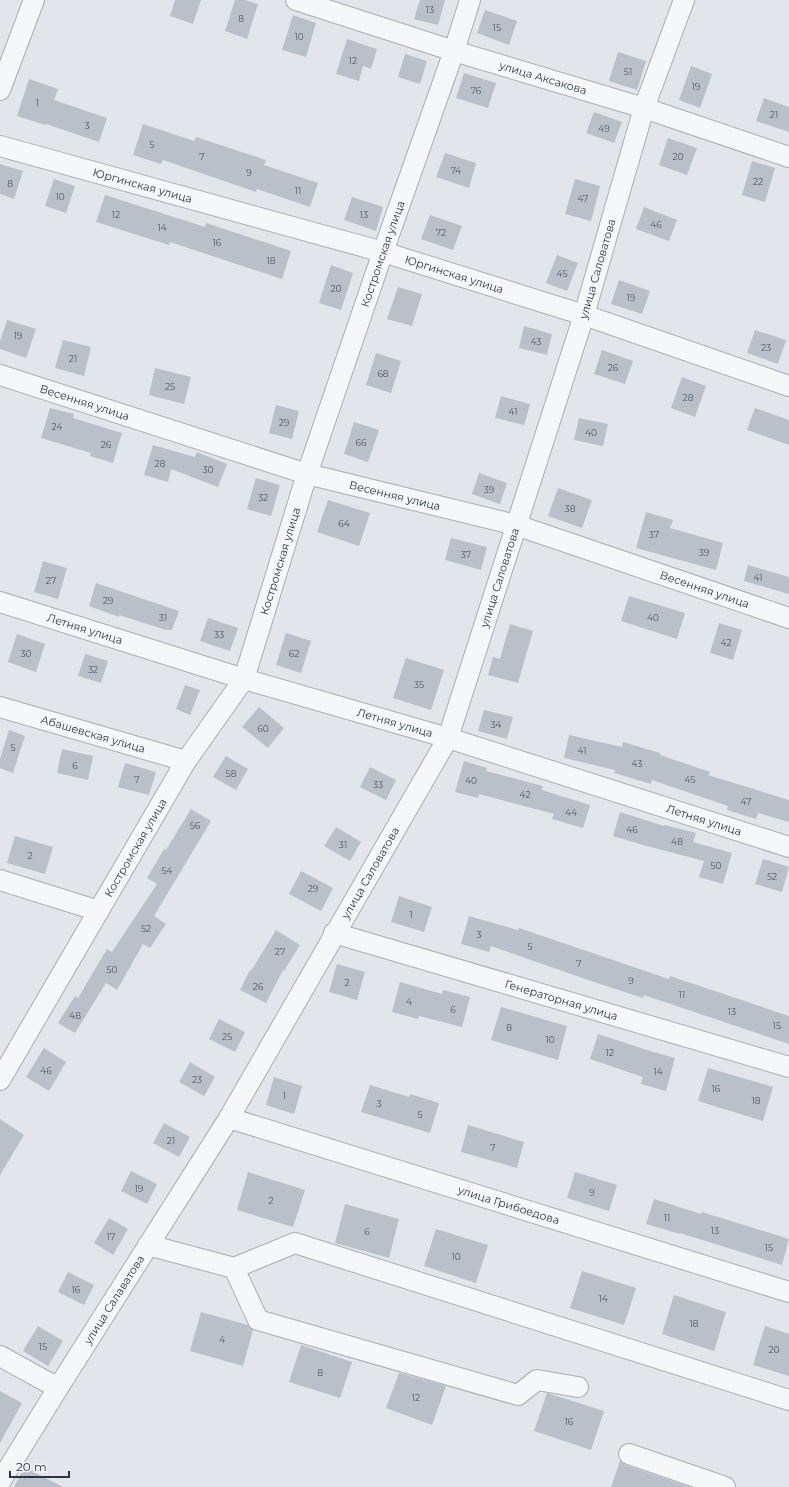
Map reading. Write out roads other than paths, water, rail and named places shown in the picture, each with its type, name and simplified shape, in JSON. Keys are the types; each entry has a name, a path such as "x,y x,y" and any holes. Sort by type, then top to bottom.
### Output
{"street":[{"path":"0,90 34,0"},
{"name":"улица Аксакова","path":"296,0 644,108 789,157"},
{"name":"Костромская улица","path":"0,1080 186,761 244,678 307,474 470,0"},
{"name":"улица Саловатова","path":"229,1118 334,933 448,738 584,315 644,108 684,0"},
{"name":"Юргинская улица","path":"0,146 383,252 584,315 789,386"},
{"name":"Весенняя улица","path":"0,374 307,474 516,525 789,618"},
{"name":"Летняя улица","path":"0,602 244,678 448,738 789,847"},
{"name":"Абашевская улица","path":"0,707 186,761"},
{"path":"0,880 99,911"},
{"name":"Генераторная улица","path":"334,933 789,1067"},
{"name":"улица Салаватова","path":"0,1482 229,1118"},
{"name":"улица Грибоедова","path":"229,1118 789,1292"},
{"path":"148,1245 234,1268 295,1243 789,1400"},
{"path":"234,1268 258,1320 518,1395 537,1380 578,1387"},
{"path":"0,1356 58,1388"},
{"path":"629,1454 726,1487"}]}
